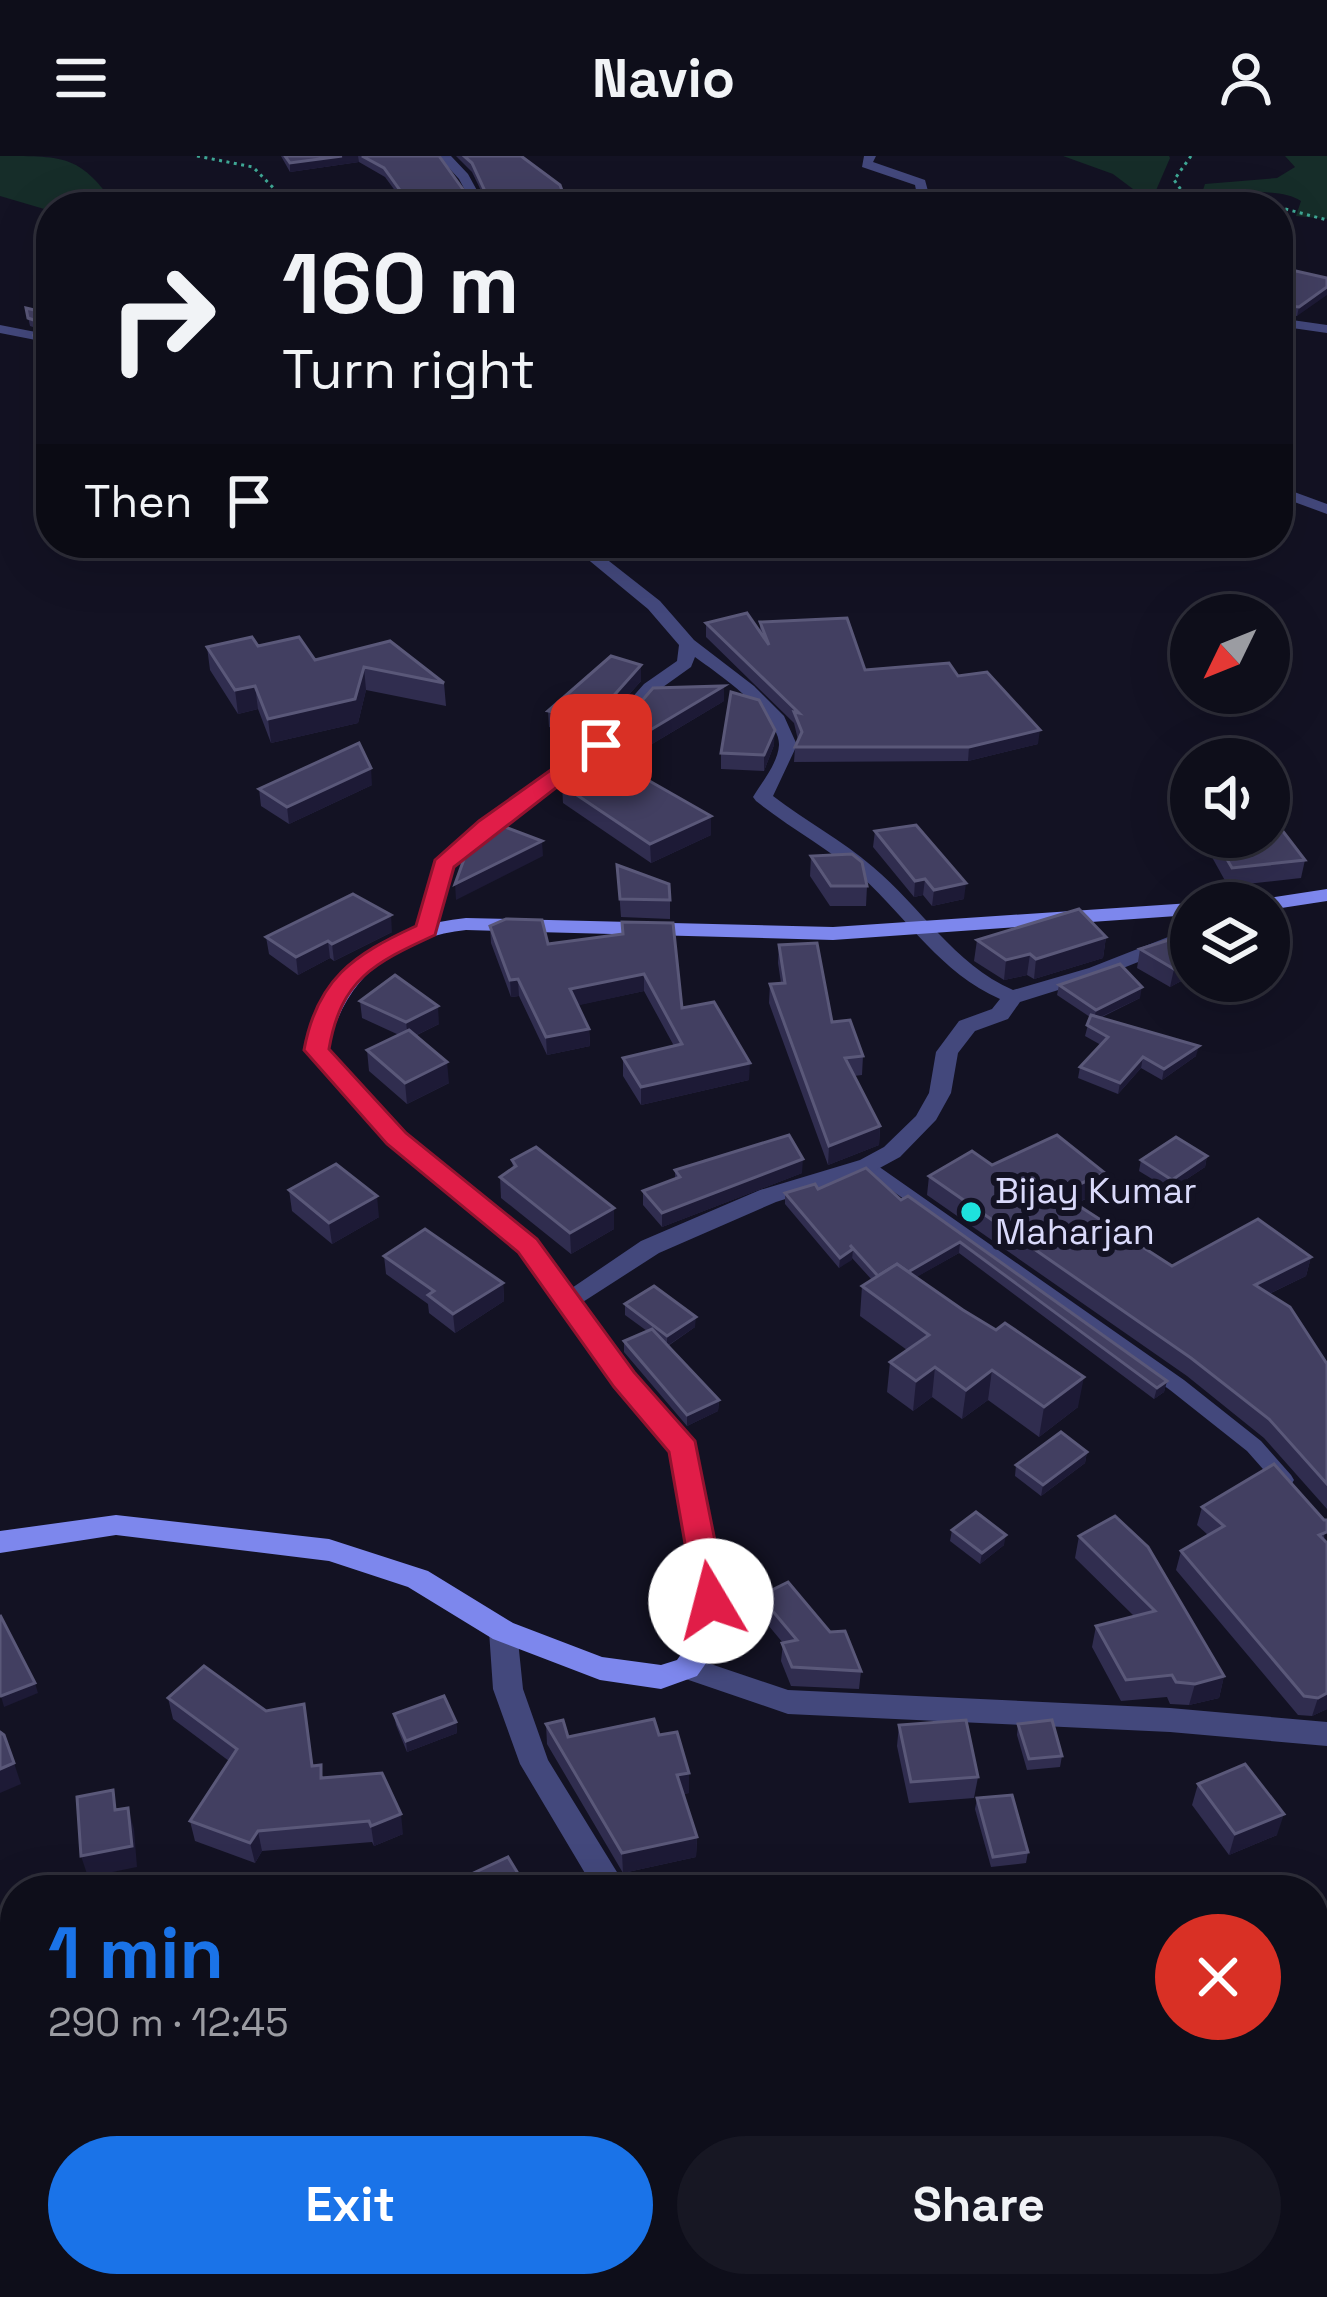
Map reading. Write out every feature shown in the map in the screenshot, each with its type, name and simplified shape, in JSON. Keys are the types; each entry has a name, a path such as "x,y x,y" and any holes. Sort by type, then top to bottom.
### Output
{"main road":[{"path":"1290,901 1327,895"},
{"path":"0,1542 116,1525 329,1550 418,1579 503,1631 600,1668 661,1677 687,1668 713,1631 709,1572 684,1448 624,1379 572,1300 528,1246 396,1138 316,1050 324,1010 340,985 386,949 427,930 520,924 785,934 931,931 1170,911"}],"street":[{"path":"444,156 472,192"},
{"path":"870,156 866,164 921,183 921,192"},
{"path":"1293,324 1327,329"},
{"path":"0,329 36,337"},
{"path":"1293,496 1327,508"},
{"path":"595,558 653,605 688,644 741,682 786,731 788,745 764,797 805,832 862,867 931,931 940,949 980,986 1012,997 1096,972 1170,942"},
{"path":"427,930 443,865 487,826 601,745 650,688 685,664 688,644"},
{"path":"572,1300 650,1246 768,1196 868,1165 892,1152 925,1120 940,1094 947,1052 967,1026 1000,1014 1012,997"},
{"path":"503,1631 508,1689 536,1764 603,1875"},
{"path":"687,1668 788,1702 1170,1720 1327,1734"}],"lane":[{"path":"868,1165 1177,1385 1254,1446 1298,1495"}],"path":[{"path":"197,156 253,167 277,192"},
{"path":"1188,192 1174,180 1191,156"},
{"path":"1293,211 1327,220"}],"green space":[{"path":"0,156 70,162 104,192 36,192 36,207 0,196"},
{"path":"1063,156 1170,158 1155,192 1137,192 1113,174"},
{"path":"1285,156 1327,156 1327,219 1296,216 1301,201 1293,197 1293,192 1203,190 1205,184 1277,178 1295,167"}],"building":[{"path":"285,156 342,156 290,163"},
{"path":"362,156 439,156 465,192 401,192 384,168"},
{"path":"464,156 521,156 560,185 563,192 485,192"},
{"path":"1293,270 1327,278 1327,287 1293,306"},
{"path":"747,613 769,645 760,622 847,618 865,670 949,663 958,676 987,672 1040,730 969,747 795,747 802,732 794,712 799,713 706,623"},
{"path":"252,637 258,646 299,637 315,660 390,641 444,683 364,667 355,699 268,719 255,686 235,690 207,647"},
{"path":"611,656 641,665 592,720 548,711"},
{"path":"724,686 647,732 620,726 653,688"},
{"path":"731,692 759,700 775,730 764,755 721,753"},
{"path":"359,743 371,768 287,807 259,789"},
{"path":"616,762 711,816 650,844 562,785"},
{"path":"492,822 542,841 455,884 471,840"},
{"path":"916,825 966,883 934,890 925,879 915,881 875,831"},
{"path":"1290,840 1305,860 1232,868 1226,858 1290,858"},
{"path":"852,854 862,862 867,886 831,886 811,856"},
{"path":"617,865 669,884 670,900 620,899"},
{"path":"353,894 391,915 296,957 266,937"},
{"path":"1079,909 1106,937 1036,959 1030,954 1006,960 977,940"},
{"path":"506,919 542,920 548,944 623,934 622,922 673,923 682,1008 714,1002 750,1063 641,1087 623,1058 682,1044 644,974 570,989 589,1029 546,1037 518,979 510,980 490,926"},
{"path":"1170,940 1170,967 1140,949"},
{"path":"817,943 832,1022 850,1020 863,1056 845,1058 880,1126 829,1146 770,984 785,983 779,945"},
{"path":"1120,964 1142,987 1096,1010 1059,985"},
{"path":"395,975 438,1006 406,1022 360,1001"},
{"path":"1091,1015 1199,1046 1164,1069 1143,1057 1120,1083 1080,1067 1108,1037 1087,1025"},
{"path":"409,1030 447,1062 405,1083 367,1050"},
{"path":"789,1135 803,1159 662,1213 643,1191 680,1177 675,1170"},
{"path":"1057,1135 1105,1173 1059,1193 1172,1266 1258,1219 1311,1257 1255,1285 1290,1307 1327,1364 1327,1484 1269,1419 1191,1358 929,1176 972,1151 992,1165"},
{"path":"1176,1137 1207,1156 1172,1180 1141,1160"},
{"path":"536,1147 614,1208 570,1233 500,1177 516,1166 512,1160"},
{"path":"336,1164 377,1196 329,1223 289,1190"},
{"path":"866,1168 901,1200 908,1196 1167,1381 1157,1388 960,1242 908,1272 897,1264 878,1276 850,1245 853,1249 840,1258 785,1193 815,1184 818,1189"},
{"path":"425,1229 503,1283 453,1314 428,1295 434,1291 384,1256"},
{"path":"897,1264 996,1330 1005,1323 1084,1377 1044,1407 992,1370 966,1390 935,1367 916,1381 890,1362 929,1335 862,1286"},
{"path":"654,1286 696,1317 667,1336 625,1304"},
{"path":"652,1329 719,1400 687,1415 624,1341"},
{"path":"1061,1432 1087,1452 1043,1485 1016,1465"},
{"path":"1274,1464 1327,1520 1327,1532 1319,1535 1327,1543 1327,1693 1318,1698 1304,1696 1181,1551 1224,1526 1202,1507"},
{"path":"976,1512 1006,1535 982,1553 952,1530"},
{"path":"1115,1516 1148,1547 1224,1676 1195,1684 1176,1682 1172,1675 1126,1680 1096,1626 1155,1611 1079,1536"},
{"path":"788,1582 830,1632 845,1631 861,1671 792,1667 782,1643 797,1640 760,1596"},
{"path":"0,1615 35,1683 1,1696 0,1695"},
{"path":"204,1666 266,1711 304,1704 312,1766 321,1765 321,1778 382,1773 401,1814 371,1826 369,1821 258,1831 250,1843 190,1821 237,1749 168,1698"},
{"path":"444,1696 456,1722 406,1741 394,1714"},
{"path":"654,1719 659,1735 677,1732 689,1773 677,1775 697,1837 622,1853 546,1724 563,1720 568,1737"},
{"path":"966,1720 978,1777 911,1782 899,1725"},
{"path":"1052,1720 1062,1756 1029,1759 1018,1724"},
{"path":"0,1732 14,1763 0,1769"},
{"path":"1245,1764 1284,1814 1235,1834 1198,1784"},
{"path":"113,1790 115,1810 128,1808 132,1846 81,1856 77,1797"},
{"path":"1012,1795 1028,1852 993,1857 977,1798"},
{"path":"508,1857 519,1875 469,1875"}],"place":[{"name":"Bijay Kumar Maharjan","path":"971,1212"}],"route":[{"path":"601,745 487,826 443,865 427,930 386,949 340,985 324,1010 316,1050 396,1138 528,1246 572,1300 624,1379 684,1448 711,1601"}]}
